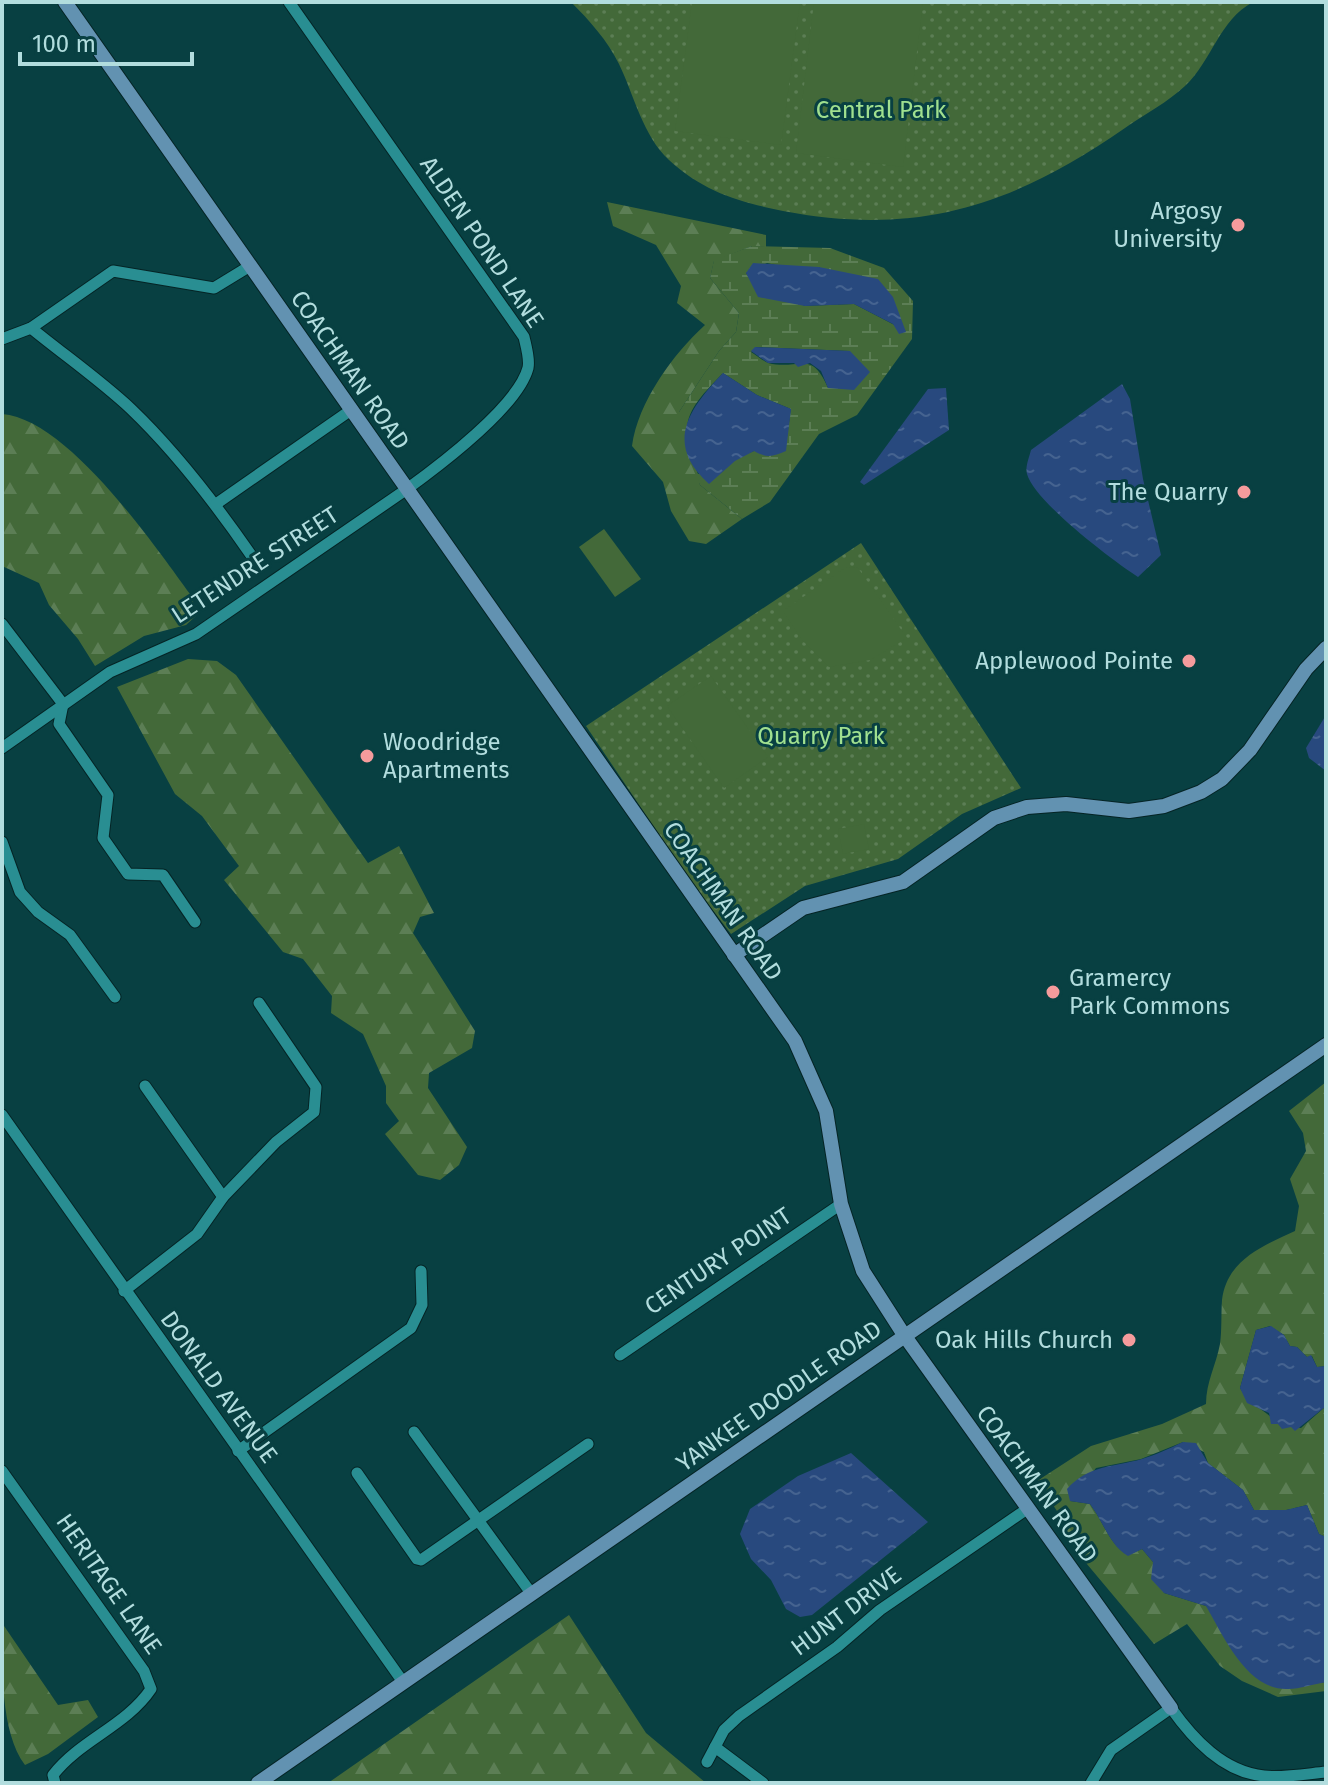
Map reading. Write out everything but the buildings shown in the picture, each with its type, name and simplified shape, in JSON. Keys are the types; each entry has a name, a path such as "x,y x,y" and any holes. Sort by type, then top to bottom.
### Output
{"street":[{"name":"COACHMAN ROAD","path":"65,2 795,1041 826,1111 841,1204 863,1271 904,1335 1027,1509 1192,1739 1224,1762 1262,1776 1326,1772"},
{"name":"ALDEN POND LANE","path":"289,2 524,337 529,365 518,392 440,465 407,489"},
{"path":"2,339 31,328 113,271 214,288 250,266"},
{"path":"31,328 129,407 216,504 251,555"},
{"path":"216,504 351,410"},
{"name":"LETENDRE STREET","path":"2,748 110,672 196,634 407,489"},
{"path":"2,624 63,704 59,724 108,795 103,838 128,874 163,875 195,922"},
{"path":"734,955 803,908 903,882 994,818 1027,807 1066,804 1129,811 1164,806 1201,792 1222,779 1250,750 1306,669 1326,648"},
{"path":"2,842 20,892 38,912 70,935 115,997"},
{"path":"124,1291 197,1234 223,1197 276,1142 314,1112 316,1087 259,1003"},
{"name":"YANKEE DOODLE ROAD","path":"258,1783 1326,1045"},
{"path":"145,1086 223,1197"},
{"name":"DONALD AVENUE","path":"2,1115 403,1682"},
{"name":"CENTURY POINT","path":"620,1355 841,1204"},
{"path":"238,1451 411,1328 422,1305 421,1271"},
{"path":"414,1432 531,1593"},
{"path":"357,1473 421,1560 588,1444"},
{"name":"HERITAGE LANE","path":"2,1471 144,1671 151,1689 138,1708 66,1758 53,1775 55,1783"},
{"name":"HUNT DRIVE","path":"707,1762 724,1730 739,1716 837,1647 880,1610 1027,1509"},
{"path":"1091,1783 1111,1750 1171,1708"},
{"path":"715,1747 763,1783"}],"green space":[{"name":"Central Park","path":"571,2 1253,2 1232,19 1185,86 1084,155 1004,195 963,208 878,220 832,218 752,204 709,188 682,171 652,139 614,55 598,31"},
{"path":"692,2 800,2 781,145 675,131"},
{"path":"814,2 923,2 903,167 796,153"},
{"path":"607,202 766,235 766,247 752,246 714,261 710,278 739,313 736,332 719,351 679,412 700,485 742,519 706,544 689,541 671,511 663,482 632,446 649,396 669,364 705,325 677,303 681,286 656,245 613,226"},
{"path":"752,246 830,248 884,268 913,301 912,339 857,415 819,434 770,502 742,519 700,485 677,432 679,412 719,351 736,332 739,313 710,278 714,260","holes":["767,263 788,268 819,267 906,331 854,304 805,306 755,286 746,273","756,347 850,351 828,388 816,368 810,365 768,363 751,352","723,373 757,395 791,409 785,451 754,451 698,474 687,430 693,408"]},
{"path":"2,414 27,421 80,459 154,545 190,594 198,614 186,625 144,636 95,666 78,639 49,605 39,583 2,566"},
{"path":"604,529 641,579 615,597 579,547"},
{"name":"Quarry Park","path":"861,543 1021,788 962,814 898,859 805,886 731,934 689,879 586,726"},
{"path":"846,567 858,568 907,638 870,660 829,667 803,641 783,611"},
{"path":"188,659 217,661 236,675 368,863 399,846 434,913 420,917 413,933 475,1031 472,1048 429,1073 428,1088 467,1147 459,1165 440,1180 418,1175 385,1134 399,1121 386,1103 386,1086 363,1034 331,1013 332,996 303,959 283,952 224,880 239,866 202,816 175,794 117,687"},
{"path":"711,676 768,757 724,788 667,706"},
{"path":"864,824 869,849 843,854 838,829"},
{"path":"1326,1082 1326,1366 1317,1367 1312,1356 1307,1357 1297,1347 1290,1346 1284,1335 1270,1326 1256,1330 1240,1388 1248,1399 1278,1424 1301,1428 1325,1407 1322,1400 1326,1397 1326,1537 1319,1534 1307,1505 1286,1510 1254,1510 1243,1490 1208,1463 1204,1452 1183,1442 1141,1459 1096,1468 1070,1501 1090,1504 1111,1539 1128,1555 1142,1549 1153,1562 1164,1593 1206,1606 1311,1684 1326,1682 1326,1691 1278,1697 1242,1681 1220,1666 1187,1624 1154,1644 1076,1551 1059,1514 1037,1481 1091,1446 1162,1424 1206,1404 1220,1344 1222,1300 1231,1274 1248,1256 1295,1231 1299,1206 1290,1179 1306,1151 1303,1133 1289,1111"},
{"path":"569,1615 646,1733 706,1783 328,1783"},
{"path":"2,1623 58,1705 88,1700 98,1717 48,1754 25,1765 11,1735 7,1717"}],"water":[{"path":"753,263 819,267 878,279 893,297 906,332 899,334 893,324 854,304 805,306 758,297 746,273"},
{"path":"755,347 850,351 870,372 854,390 828,388 821,371 810,363 798,367 794,363 768,363 751,351"},
{"path":"723,373 757,395 791,409 786,451 770,456 754,451 735,461 709,484 695,469 687,454 686,426 700,399"},
{"path":"1122,384 1130,399 1143,479 1161,555 1138,577 1059,514 1044,500 1027,474 1031,450"},
{"path":"946,388 949,430 864,485 860,482 928,389"},
{"path":"1326,715 1326,771 1309,758 1306,748"},
{"path":"1271,1326 1284,1335 1290,1346 1297,1347 1307,1357 1311,1355 1317,1367 1326,1366 1325,1407 1295,1431 1291,1427 1282,1429 1278,1424 1271,1424 1269,1413 1247,1403 1240,1388 1256,1330"},
{"path":"1183,1442 1196,1443 1208,1463 1243,1490 1254,1510 1286,1510 1307,1505 1319,1534 1326,1537 1326,1682 1288,1689 1260,1681 1238,1659 1206,1606 1164,1593 1151,1579 1153,1562 1142,1549 1128,1556 1122,1552 1111,1540 1090,1504 1070,1501 1067,1489 1084,1475 1147,1457"},
{"path":"851,1453 928,1522 812,1615 800,1617 786,1609 771,1580 751,1559 740,1534 750,1509 798,1476"}],"place":[{"name":"Argosy University","path":"1238,225"},
{"name":"The Quarry","path":"1244,492"},
{"name":"Applewood Pointe","path":"1189,661"},
{"name":"Woodridge Apartments","path":"367,756"},
{"name":"Gramercy Park Commons","path":"1053,992"},
{"name":"Oak Hills Church","path":"1129,1340"}]}
